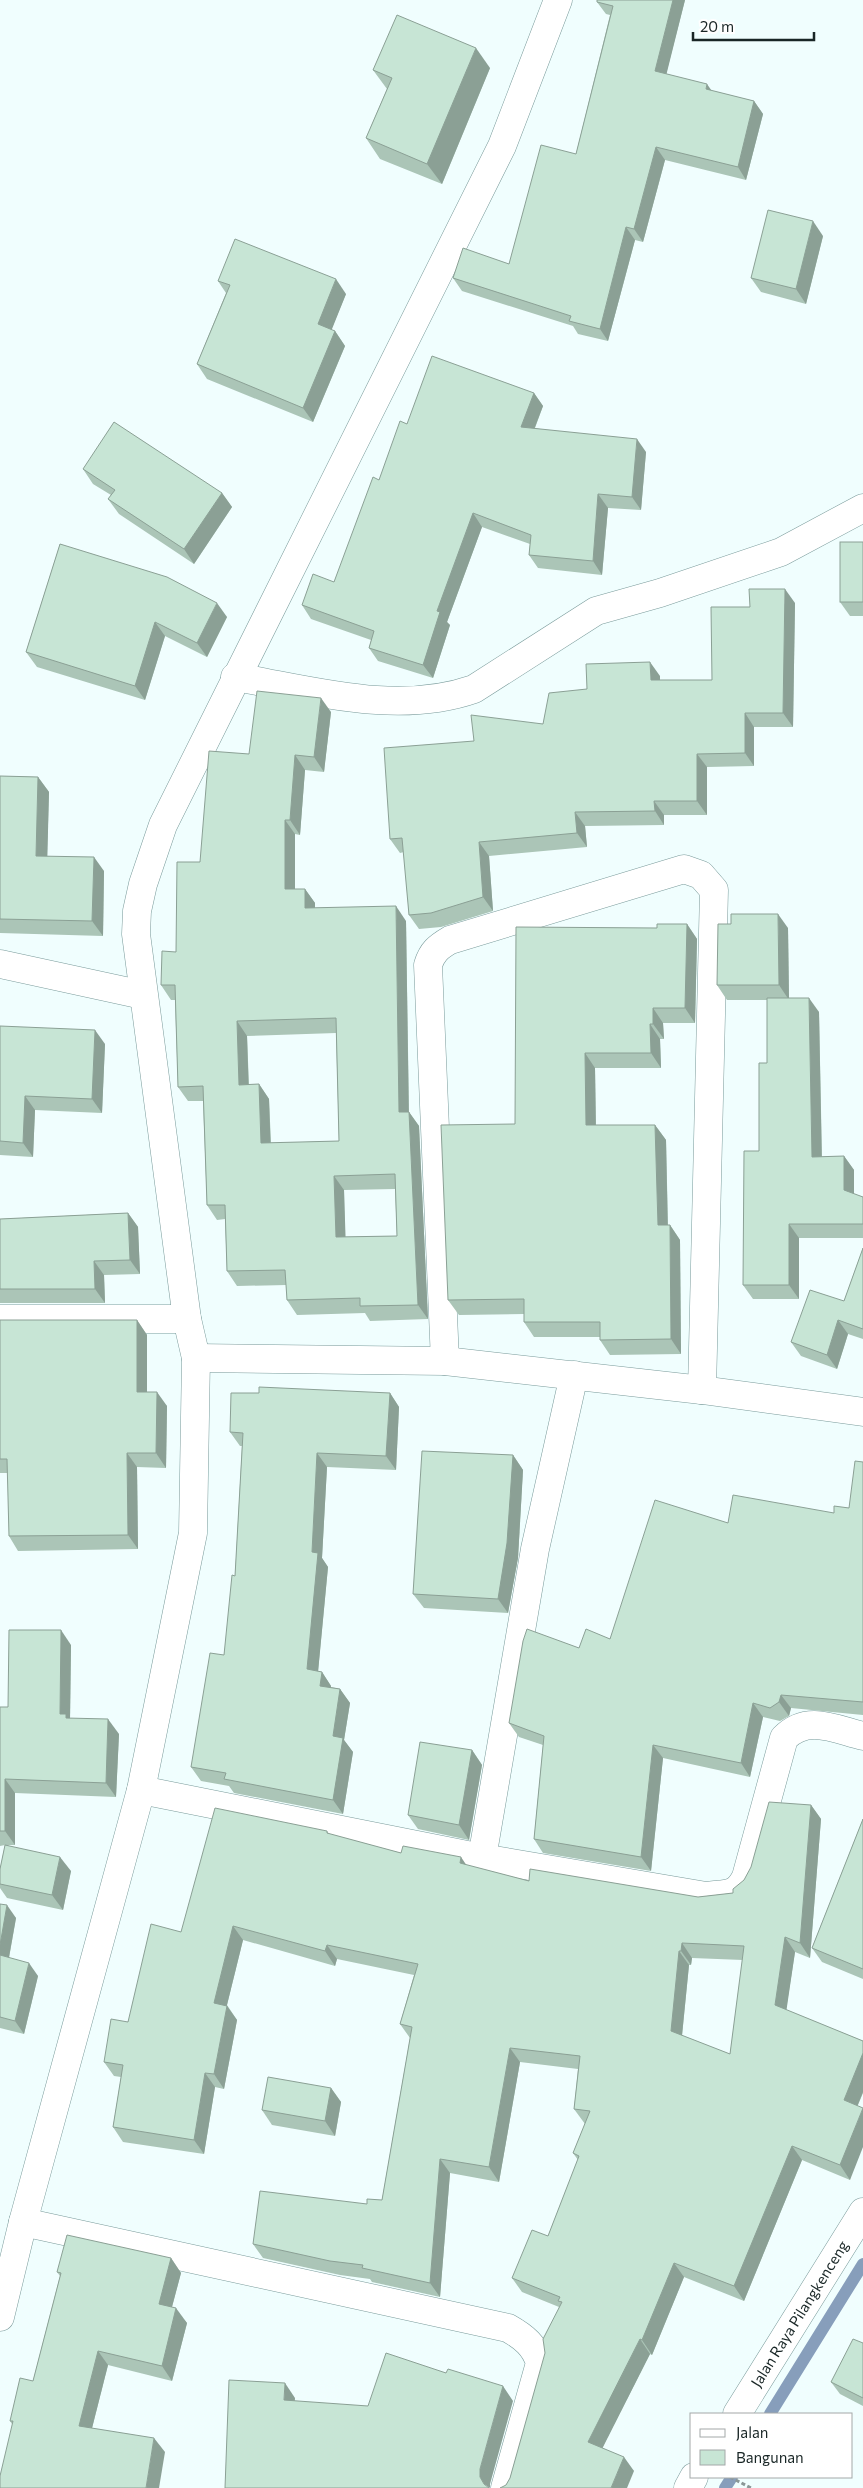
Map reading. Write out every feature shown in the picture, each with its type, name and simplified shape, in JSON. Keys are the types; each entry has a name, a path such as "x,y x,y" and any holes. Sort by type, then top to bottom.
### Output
{"street":[{"path":"0,2317 22,2222 141,1790 193,1532 196,1358 187,1319 136,934 137,912 143,884 163,824 502,146 558,0"},
{"path":"235,678 382,701 428,700 452,697 474,690 596,611 660,593 781,552 863,508"},
{"path":"445,1361 428,965 431,956 436,949 450,940 684,869 701,875 714,890 702,1390"},
{"path":"0,964 143,995"},
{"path":"0,1319 187,1319"},
{"path":"196,1358 445,1361 702,1390 863,1412"},
{"path":"482,1858 535,1548 574,1375"},
{"path":"141,1790 482,1858 706,1896 733,1893 740,1890 746,1878 784,1738 793,1728 803,1724 814,1724 863,1736"},
{"name":"Jalan Raya Pilangkenceng","path":"738,2413 863,2212"},
{"path":"22,2222 508,2328 524,2337 536,2352 540,2364 505,2488"}],"path":[{"path":"732,2478 752,2488"}],"building":[{"path":"597,0 673,0 655,71 707,84 706,89 754,101 738,167 656,147 634,229 626,227 600,329 569,321 571,316 453,278 463,248 509,264 541,145 576,154 613,6 597,2"},
{"path":"397,15 476,48 427,164 366,138 392,78 373,70"},
{"path":"768,210 813,221 796,289 751,278"},
{"path":"235,239 336,279 318,324 335,331 303,408 197,364 230,285 218,281"},
{"path":"432,356 534,393 521,427 637,439 632,497 598,494 593,561 529,555 531,535 473,513 437,611 440,612 423,665 369,648 374,631 302,605 313,574 334,582 373,477 379,480 400,421 407,424"},
{"path":"114,422 222,493 184,549 108,499 115,490 83,469"},
{"path":"840,542 863,542 863,602 840,602"},
{"path":"60,544 167,577 217,603 197,643 155,622 135,686 26,652"},
{"path":"749,589 785,589 783,713 745,713 745,753 697,754 697,801 654,801 655,811 575,812 577,833 479,842 483,897 431,913 409,915 402,838 390,839 384,748 474,741 471,715 543,724 549,693 587,689 586,664 650,662 651,680 712,680 711,607 750,607"},
{"path":"257,691 321,698 314,757 295,755 290,820 285,820 285,889 305,889 305,908 396,906 399,1112 409,1112 418,1305 360,1306 360,1298 287,1300 285,1270 227,1271 225,1205 207,1205 203,1086 178,1087 175,985 161,985 162,951 176,952 177,862 200,862 209,751 249,754","holes":["336,1018 339,1141 261,1143 259,1084 239,1085 237,1021","395,1174 397,1236 336,1237 334,1176"]},
{"path":"0,776 38,777 36,856 94,857 92,921 0,919"},
{"path":"731,914 778,914 779,985 717,985 718,924 731,924"},
{"path":"657,924 687,924 685,1008 653,1008 653,1024 650,1024 651,1053 585,1053 586,1125 655,1125 658,1225 670,1225 671,1339 600,1340 600,1322 524,1322 524,1299 448,1300 441,1125 515,1124 516,927 657,928"},
{"path":"767,998 809,998 812,1157 844,1156 844,1190 863,1197 863,1224 789,1224 789,1285 743,1285 744,1151 759,1151 759,1063 767,1063"},
{"path":"0,1026 95,1030 92,1099 25,1096 23,1143 0,1141"},
{"path":"128,1213 130,1260 94,1261 95,1289 0,1289 0,1219"},
{"path":"863,1248 863,1329 838,1320 827,1355 791,1342 810,1290 844,1301"},
{"path":"0,1320 137,1320 137,1392 157,1392 156,1453 127,1453 128,1535 9,1536 7,1459 0,1459"},
{"path":"259,1387 390,1393 386,1456 317,1453 312,1552 318,1553 307,1669 322,1672 320,1686 340,1689 333,1736 343,1738 333,1800 224,1779 226,1773 191,1767 210,1653 224,1655 232,1575 235,1576 243,1433 230,1432 231,1393 259,1393"},
{"path":"422,1451 513,1455 507,1543 498,1599 413,1594"},
{"path":"855,1461 863,1462 863,1702 781,1695 779,1702 770,1708 753,1703 741,1763 653,1745 641,1857 534,1839 544,1736 509,1723 523,1641 527,1629 579,1648 586,1629 610,1639 655,1500 728,1523 733,1495 834,1513 834,1506 849,1508"},
{"path":"9,1630 61,1630 60,1714 66,1714 66,1718 108,1719 106,1783 5,1779 5,1831 0,1831 0,1707 8,1707"},
{"path":"420,1742 472,1750 459,1825 408,1815"},
{"path":"769,1802 811,1805 800,1943 785,1937 775,2005 863,2041 863,2053 844,2100 863,2108 840,2165 792,2146 734,2286 674,2263 642,2340 640,2339 588,2442 624,2457 611,2488 500,2488 506,2485 510,2478 545,2353 543,2339 562,2302 558,2301 560,2297 512,2278 532,2230 548,2236 579,2156 573,2153 590,2111 574,2109 580,2056 510,2048 489,2167 440,2159 430,2283 362,2268 363,2265 330,2261 253,2244 260,2191 367,2204 367,2199 382,2200 412,2027 400,2024 418,1964 327,1945 325,1951 233,1926 214,2003 227,2006 214,2074 205,2073 194,2140 113,2127 123,2065 104,2062 111,2019 128,2022 151,1924 181,1932 215,1808 327,1831 327,1833 401,1853 403,1846 461,1857 460,1863 529,1881 530,1869 698,1897 733,1893 733,1889 744,1880 751,1867","holes":["682,1943 744,1946 730,2054 671,2031 679,1951 681,1951"]},
{"path":"863,1819 863,1969 812,1948"},
{"path":"5,1845 60,1857 52,1895 0,1884 0,1869"},
{"path":"0,1904 7,1905 0,1945"},
{"path":"0,1955 29,1963 15,2021 0,2017"},
{"path":"268,2077 331,2088 325,2121 262,2110"},
{"path":"67,2235 171,2258 159,2304 176,2308 162,2366 98,2351 79,2426 154,2438 146,2488 0,2488 0,2476 13,2421 10,2421 20,2378 33,2381 61,2273 57,2272"},
{"path":"853,2339 863,2343 863,2398 831,2382"},
{"path":"386,2353 446,2373 448,2369 503,2386 480,2469 480,2477 489,2488 225,2488 229,2380 285,2383 284,2400 368,2406"}],"waterway":[{"path":"771,2413 863,2264"},
{"path":"725,2488 731,2478"}]}
